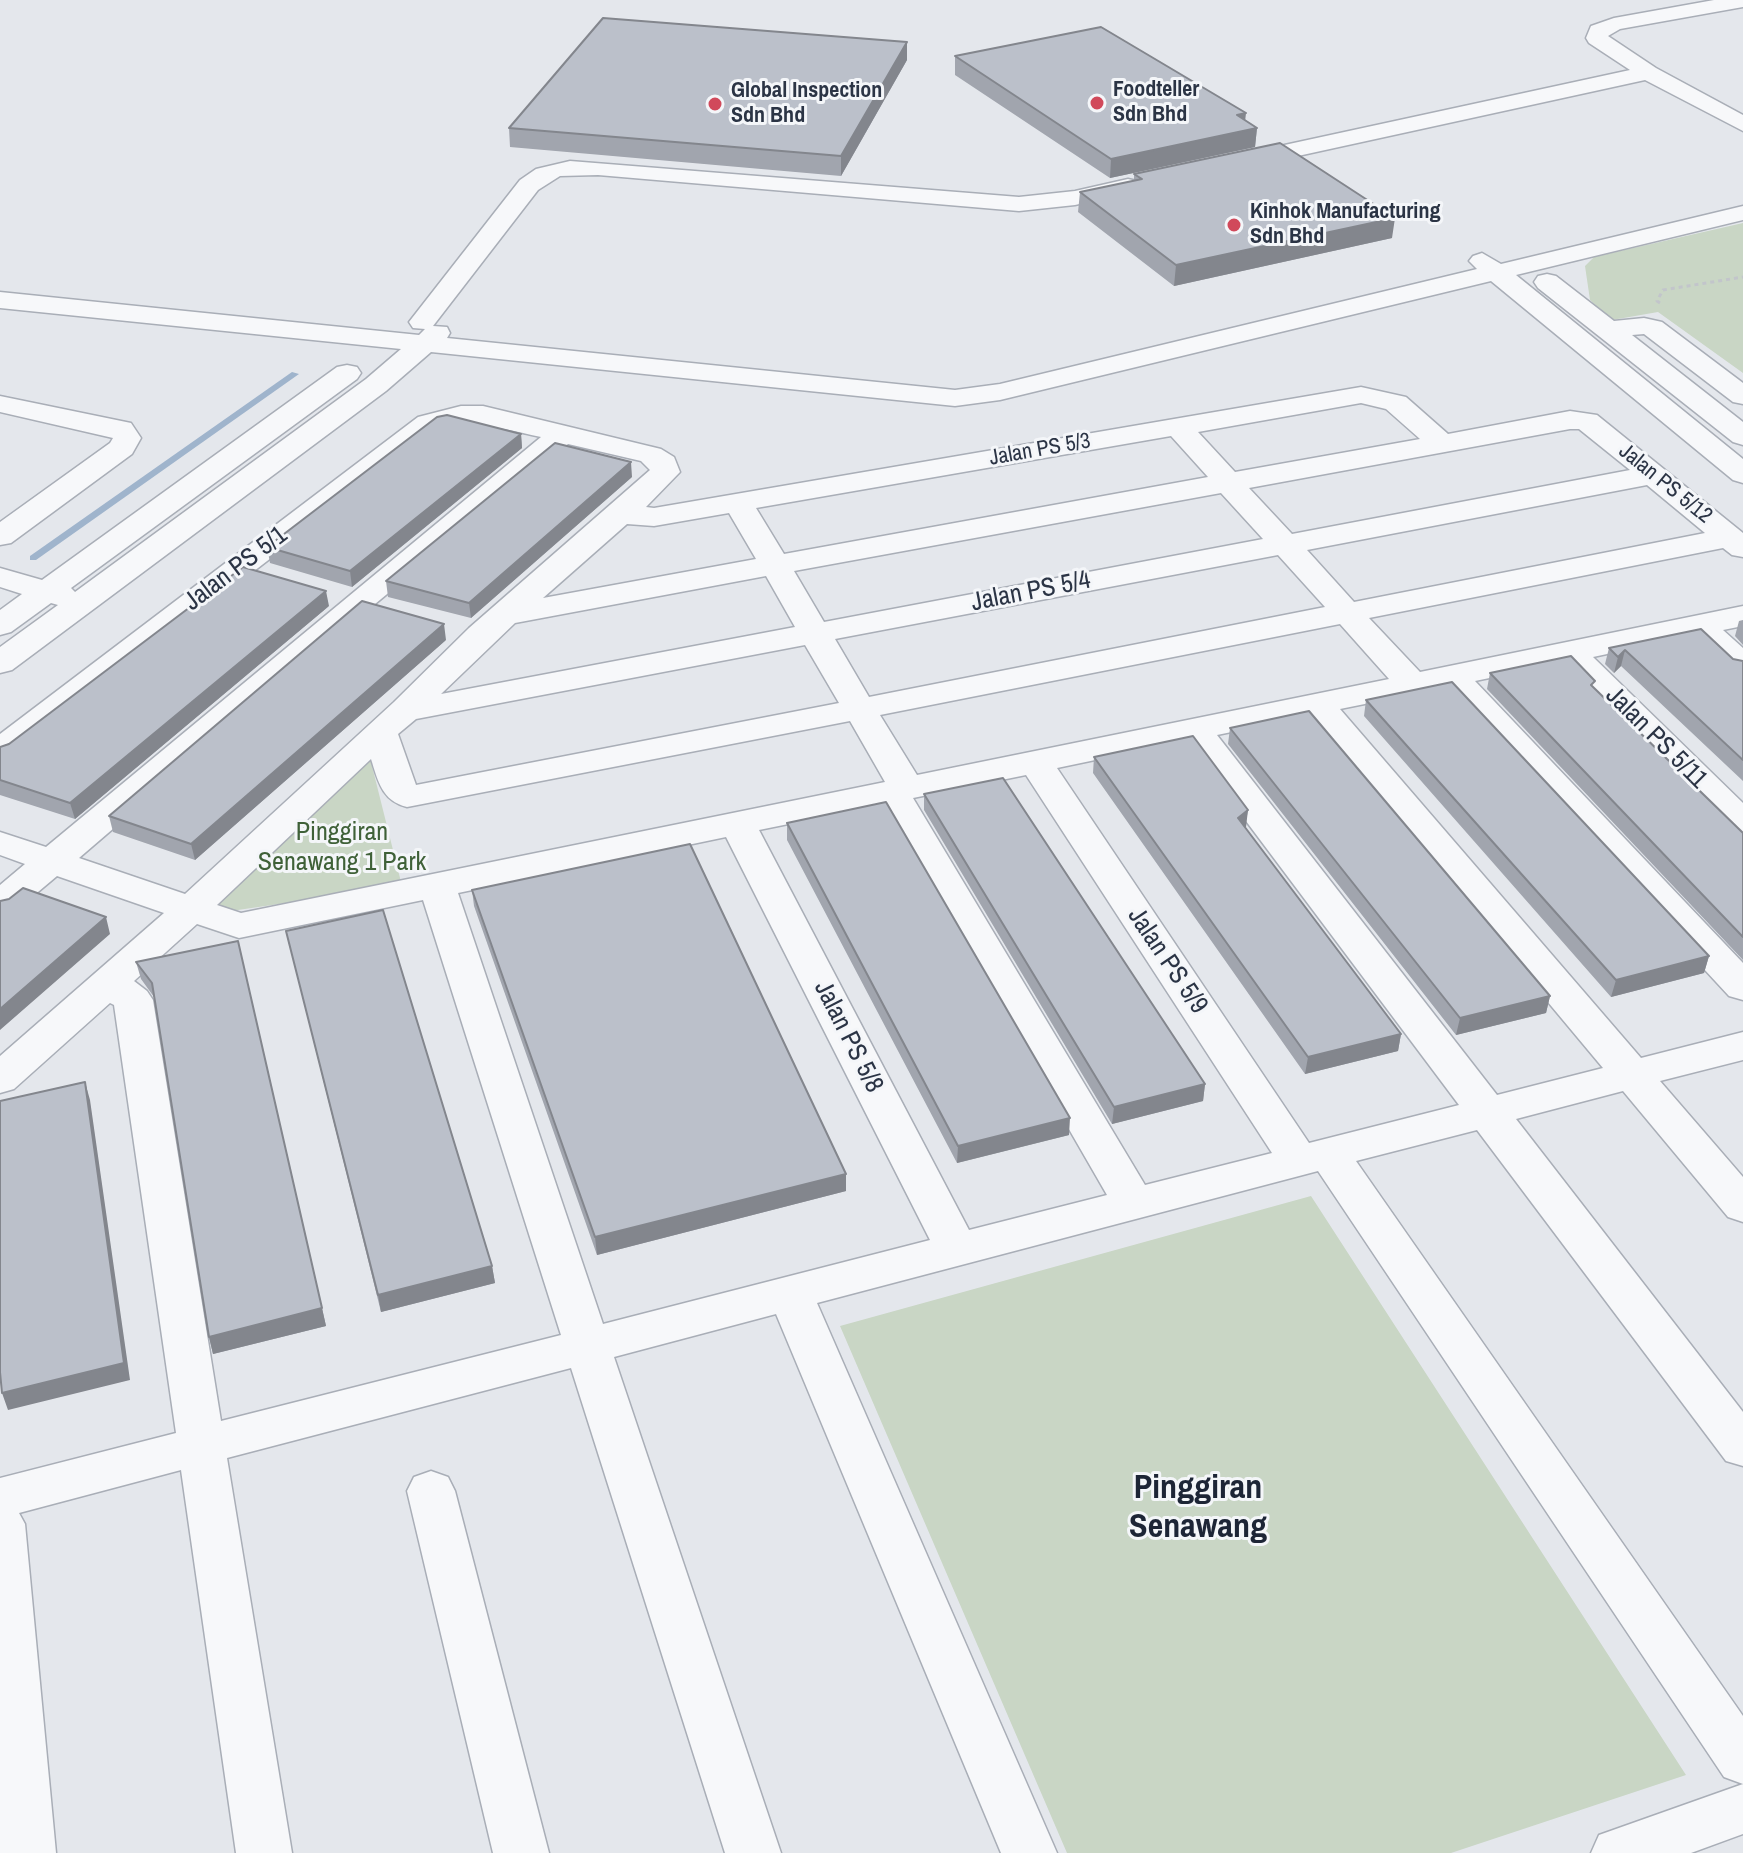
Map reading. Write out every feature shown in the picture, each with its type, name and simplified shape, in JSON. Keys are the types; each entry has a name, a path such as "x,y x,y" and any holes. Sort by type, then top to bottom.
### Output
{"street":[{"path":"1743,1 1614,24 1599,31 1597,38 1648,73 1743,124"},
{"path":"1215,167 1648,73"},
{"path":"0,663 376,385 539,175 563,168 598,168 1019,204 1075,198 1153,181"},
{"path":"0,278 419,331 911,374 955,374 986,372 1502,262 1743,195"},
{"path":"0,300 277,329 419,331 520,353 955,398 1000,392 1437,287 1502,262 1580,253 1743,213"},
{"path":"1575,303 1573,266 1580,253"},
{"path":"1502,262 1575,303 1743,436"},
{"path":"1502,262 1535,305 1743,474"},
{"path":"1437,287 1478,290 1535,305"},
{"path":"1609,330 1644,326 1653,328 1743,396"},
{"path":"277,329 334,346 343,355 344,365 339,380"},
{"path":"0,625 339,380 419,331"},
{"path":"376,385 436,366 520,353"},
{"name":"Jalan PS 5/3","path":"622,515 654,517 1361,395 1383,394 1394,400 1441,443"},
{"path":"0,404 121,429 127,438 122,448 0,536"},
{"name":"Jalan PS 5/1","path":"0,751 253,572 428,423 461,415 483,415 651,455 664,463 665,472 622,515"},
{"name":"Jalan PS 5/12","path":"1441,443 1570,420 1587,421 1736,543"},
{"path":"1177,426 1412,684"},
{"path":"0,905 358,602 564,433"},
{"path":"478,626 775,566 1441,443"},
{"name":"Jalan PS 5/4","path":"408,710 1653,475"},
{"path":"737,501 860,709 900,790 1134,1204"},
{"path":"0,1079 190,910 380,732 408,710 478,626 622,515"},
{"path":"380,732 398,787 407,796 429,794 1345,612 1736,543"},
{"path":"0,577 82,602"},
{"path":"0,843 239,926 1743,616"},
{"path":"1699,625 1743,666"},
{"name":"Jalan PS 5/11","path":"1569,652 1743,823"},
{"path":"1452,676 1743,987"},
{"path":"1317,704 1743,1206"},
{"path":"1194,729 1743,1447"},
{"name":"Jalan PS 5/9","path":"1035,762 1743,1760"},
{"name":"Jalan PS 5/8","path":"738,824 957,1250"},
{"path":"437,886 753,1853"},
{"path":"109,982 133,1000 264,1853"},
{"path":"0,1498 1743,1046"},
{"path":"790,1293 1029,1853"},
{"path":"431,1491 521,1853"},
{"path":"0,1524 28,1853"},
{"path":"1643,1849 1743,1809"}],"path":[{"path":"1668,310 1657,301 1663,290 1743,277"}],"green space":[{"path":"1743,223 1743,373 1658,312 1612,320 1590,300 1585,266 1594,257"},
{"name":"Pinggiran Senawang 1 Park","path":"370,758 402,886 231,911 215,904"},
{"path":"1311,1196 1686,1775 1451,1853 1067,1853 840,1326"}],"building":[{"name":"Global Inspection Sdn Bhd","path":"603,18 907,42 841,156 509,128"},
{"name":"Foodteller Sdn Bhd","path":"1101,27 1246,113 1237,115 1257,128 1111,159 955,56"},
{"name":"Kinhok Manufacturing Sdn Bhd","path":"1280,143 1395,218 1176,265 1080,192 1142,179 1134,174"},
{"path":"447,415 521,434 350,571 267,547 437,417"},
{"path":"555,443 631,462 469,603 386,581"},
{"path":"243,567 326,591 70,803 0,780 0,747 9,744"},
{"path":"362,601 444,624 191,844 109,816"},
{"path":"1701,629 1733,659 1743,661 1743,760 1625,650 1618,657 1609,648"},
{"path":"1571,656 1595,681 1591,685 1743,833 1743,937 1490,673"},
{"path":"1452,682 1709,956 1616,980 1366,700"},
{"path":"1309,711 1550,996 1460,1018 1230,728"},
{"path":"1193,736 1248,810 1238,818 1401,1034 1308,1057 1094,757"},
{"path":"1003,778 1205,1084 1114,1107 924,794"},
{"path":"886,802 1070,1118 958,1146 787,823"},
{"path":"690,844 846,1174 595,1237 472,890"},
{"path":"23,888 106,917 0,1009 0,901 9,899"},
{"path":"383,910 492,1266 378,1295 286,931"},
{"path":"238,941 322,1308 209,1337 152,983 136,962"},
{"path":"85,1082 124,1363 2,1393 0,1101"}],"waterway":[{"path":"33,558 295,374"}],"place":[{"name":"Foodteller Sdn Bhd","path":"1097,103"},
{"name":"Global Inspection Sdn Bhd","path":"715,104"},
{"name":"Kinhok Manufacturing Sdn Bhd","path":"1234,225"}],"district":[{"name":"Pinggiran Senawang","path":"1198,1508"}]}
